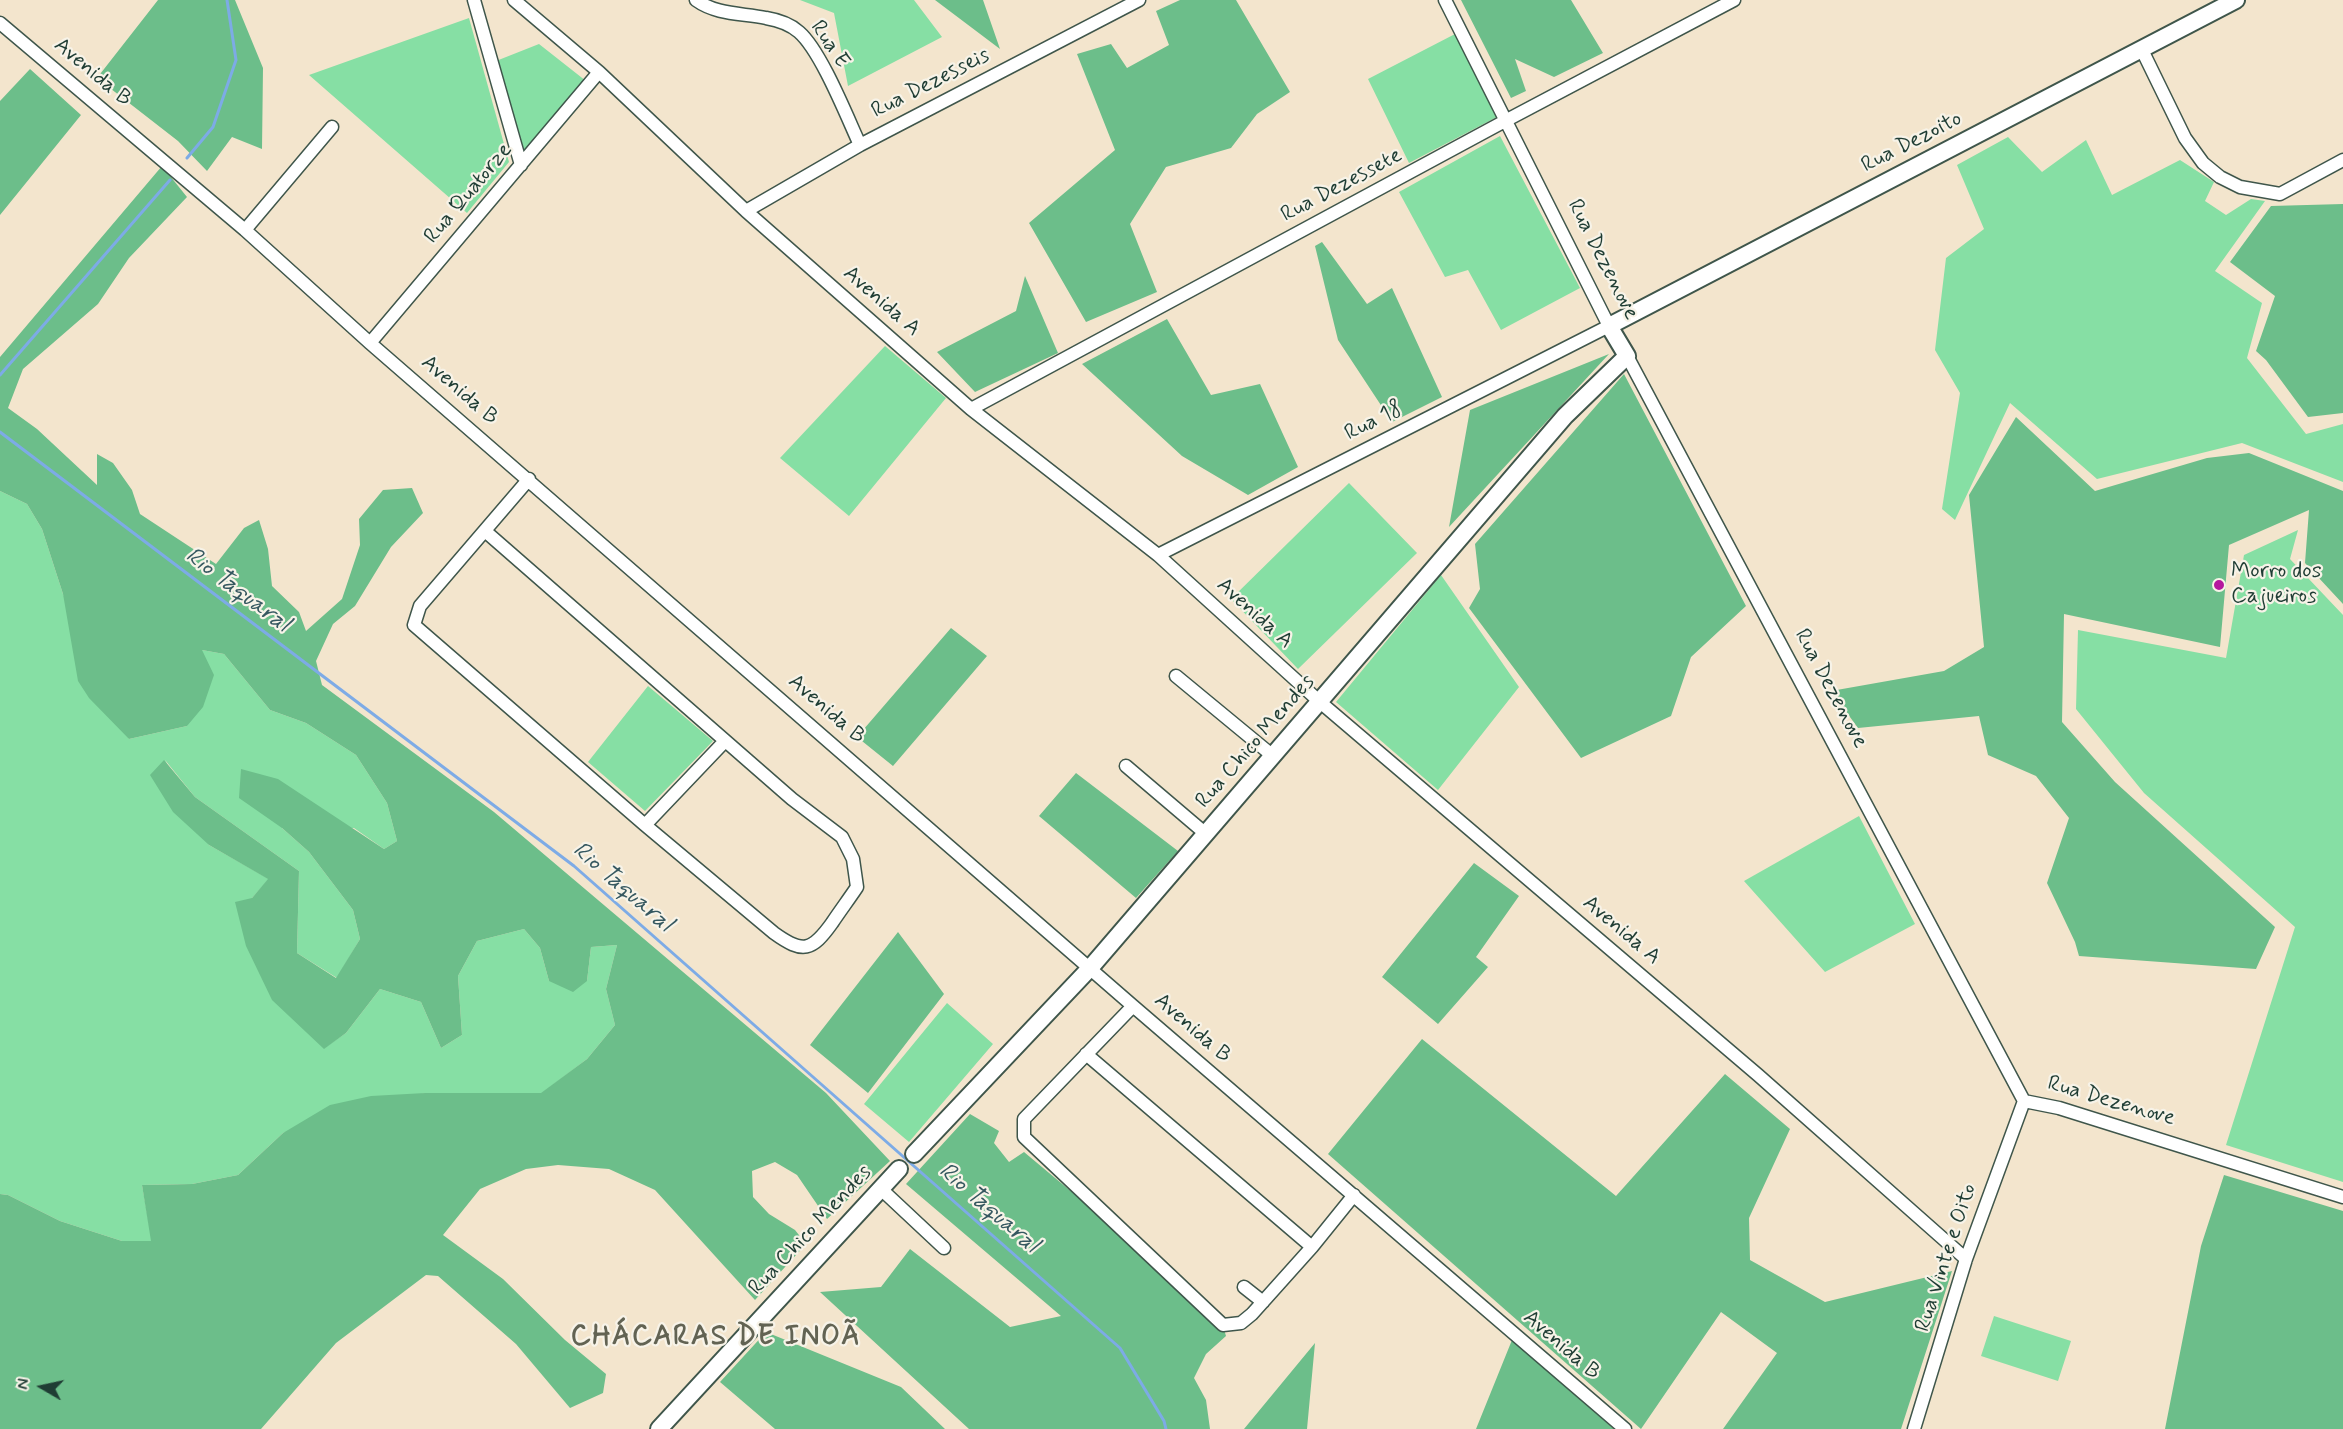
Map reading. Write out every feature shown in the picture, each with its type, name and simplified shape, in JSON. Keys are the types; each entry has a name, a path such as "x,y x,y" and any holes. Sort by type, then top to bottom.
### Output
{"main road":[{"name":"Rua Dezoito","path":"1609,326 2236,0"},
{"name":"Rua Dezenove","path":"1609,326 1627,356"},
{"name":"Rua Chico Mendes","path":"914,1154 1091,968 1565,416 1627,356"},
{"name":"Rua Chico Mendes","path":"659,1429 899,1169"}],"street":[{"path":"474,0 521,165"},
{"name":"Avenida A","path":"514,0 599,72 746,211 971,410 1158,555 1320,702 1749,1067 1966,1259"},
{"name":"Rua E","path":"696,0 715,10 779,20 801,33 819,59 860,145"},
{"name":"Rua Dezesseis","path":"746,211 860,145 1139,0"},
{"name":"Rua Dezenove","path":"1445,0 1609,326"},
{"name":"Rua Dezessete","path":"971,410 1505,121 1734,0"},
{"name":"Avenida B","path":"0,23 245,230 370,343 1624,1429"},
{"path":"2142,50 2185,138 2203,163 2220,177 2240,187 2280,194 2343,160"},
{"name":"Rua Quatorze","path":"370,343 599,72"},
{"path":"245,230 332,127"},
{"name":"Rua 18","path":"1158,555 1609,326"},
{"name":"Rua Dezenove","path":"1627,356 2024,1101 2059,1108 2343,1197"},
{"path":"485,531 792,799 842,837 853,859 857,887 819,942 807,947 785,941 645,825 414,625 420,606 529,479"},
{"path":"1176,676 1273,756"},
{"path":"645,825 725,741"},
{"path":"1126,765 1206,834"},
{"path":"1133,1006 1024,1119 1023,1137 1223,1325 1241,1323 1263,1302 1354,1195"},
{"path":"1086,1054 1312,1247"},
{"name":"Rua Vinte e Oito","path":"1914,1429 1966,1259 2024,1101"},
{"path":"881,1189 944,1248"},
{"path":"1244,1287 1263,1302"}],"green space":[{"path":"158,0 235,0 263,68 262,149 232,137 207,171 178,141 97,78"},
{"path":"800,0 914,0 942,37 848,86 834,13"},
{"path":"935,0 983,0 1000,49"},
{"path":"1180,0 1236,0 1290,92 1257,114 1231,148 1166,167 1130,224 1157,292 1086,322 1029,223 1115,150 1077,54 1111,44 1127,68 1169,45 1156,11"},
{"path":"1461,0 1571,0 1603,53 1554,77 1515,59 1526,91 1511,98"},
{"path":"469,18 509,162 467,213 309,75"},
{"path":"1455,34 1497,117 1409,163 1368,79"},
{"path":"539,44 586,81 524,154 496,61"},
{"path":"30,69 81,115 0,215 0,101"},
{"path":"1500,136 1580,288 1501,330 1468,270 1445,277 1399,192"},
{"path":"2008,137 2042,172 2086,140 2112,195 2180,160 2214,182 2205,201 2226,215 2251,199 2265,201 2215,271 2262,303 2247,358 2306,434 2343,424 2343,482 2242,443 2097,479 2010,403 1955,520 1942,509 1960,393 1935,350 1946,258 1984,229 1957,165"},
{"path":"162,166 187,197 129,258 98,304 23,369 8,408 37,429 97,485 97,454 113,463 132,490 140,514 216,564 244,528 259,520 268,549 272,586 299,612 306,631 342,599 360,545 359,519 383,490 412,488 423,513 391,547 355,606 333,624 316,661 322,685 494,812 826,1093 890,1161 827,1219 797,1175 775,1162 752,1171 753,1197 769,1214 795,1230 806,1244 755,1300 655,1190 609,1169 558,1165 526,1169 480,1189 443,1235 503,1279 565,1340 606,1374 603,1393 570,1408 516,1344 438,1276 426,1275 336,1343 261,1429 0,1429 0,1194 8,1195 60,1221 122,1241 151,1241 142,1185 192,1184 238,1175 283,1133 330,1105 371,1096 425,1093 541,1093 587,1059 615,1025 606,989 617,945 591,947 587,981 573,992 549,981 540,948 524,929 477,941 458,976 462,1035 441,1048 421,1002 380,989 346,1033 324,1049 272,1000 246,946 235,902 252,898 268,879 209,845 173,812 150,775 164,760 195,797 299,871 297,953 336,978 360,939 353,910 309,852 282,828 239,798 241,769 278,779 384,849 397,841 387,803 356,755 306,723 270,710 224,654 202,650 214,675 203,707 187,726 129,739 89,698 78,681 63,594 42,529 27,504 0,491 0,357"},
{"path":"2343,204 2343,413 2308,417 2266,360 2256,351 2275,296 2230,262 2271,206"},
{"path":"1322,242 1367,304 1392,288 1442,397 1392,422 1338,340 1315,246"},
{"path":"1025,276 1058,353 975,392 937,352 1016,311"},
{"path":"1167,319 1211,395 1260,384 1298,467 1248,495 1182,456 1082,364"},
{"path":"885,346 946,398 849,516 780,458"},
{"path":"1609,354 1449,527 1470,410"},
{"path":"1624,374 1746,606 1691,657 1671,716 1581,758 1469,608 1480,589 1475,544"},
{"path":"2016,417 2095,491 2207,458 2249,453 2343,491 2343,604 2305,563 2309,510 2229,545 2220,647 2064,614 2062,722 2115,782 2275,927 2256,969 2079,956 2075,942 2047,883 2069,818 2036,776 1988,755 1979,716 1858,728 1831,691 1944,671 1984,647 1969,495"},
{"path":"1349,483 1417,553 1298,669 1231,599"},
{"path":"0,491 27,504 42,529 63,594 129,739 187,726 202,650 224,654 270,710 306,723 356,755 387,803 397,841 384,849 354,828 282,828 309,852 353,910 360,939 337,978 297,953 299,871 195,797 165,760 209,845 269,879 252,898 324,1048 346,1033 380,989 421,1002 441,1048 462,1035 458,976 477,941 524,929 540,948 549,981 587,981 591,947 617,945 606,989 615,1025 587,1059 541,1094 425,1093 283,1133 238,1175 192,1184 142,1185 152,1241 122,1241 60,1221 8,1195 0,1194"},
{"path":"2298,530 2290,559 2343,615 2343,1182 2226,1145 2295,927 2144,793 2076,709 2078,630 2226,658 2244,555"},
{"path":"1441,575 1519,687 1438,790 1336,702"},
{"path":"951,628 987,656 893,766 857,737"},
{"path":"648,686 713,741 645,811 588,762"},
{"path":"1076,773 1178,851 1136,898 1039,816"},
{"path":"1859,816 1915,924 1825,972 1744,881"},
{"path":"1474,863 1519,896 1476,957 1488,967 1438,1024 1382,977"},
{"path":"898,932 944,994 868,1093 810,1045"},
{"path":"947,1003 993,1044 909,1142 864,1104"},
{"path":"1422,1039 1616,1196 1725,1074 1790,1129 1749,1218 1750,1260 1825,1302 1952,1271 1901,1429 1723,1429 1777,1353 1721,1312 1641,1429 1328,1154"},
{"path":"970,1114 999,1131 994,1143 1009,1162 1024,1152 1220,1316 1226,1336 1206,1354 1194,1378 1206,1400 1210,1429 969,1429 820,1292 881,1287 910,1249 1010,1327 1061,1316 906,1184"},
{"path":"2224,1175 2343,1211 2343,1429 2165,1429 2201,1246"},
{"path":"1994,1316 2071,1341 2058,1381 1981,1356"},
{"path":"766,1332 901,1387 945,1429 775,1429 720,1382"},
{"path":"1512,1340 1614,1429 1476,1429"},
{"path":"1315,1343 1307,1429 1244,1429"}],"waterway":[{"path":"187,158 213,127 236,60 227,0"},
{"path":"0,375 170,180"},
{"name":"Rio Taquaral","path":"0,432 574,866 1120,1348 1164,1421 1166,1429"}],"place":[{"name":"Morro dos Cajueiros","path":"2219,585"}],"district":[{"name":"CHÁCARAS DE INOÃ","path":"716,1338"}]}
